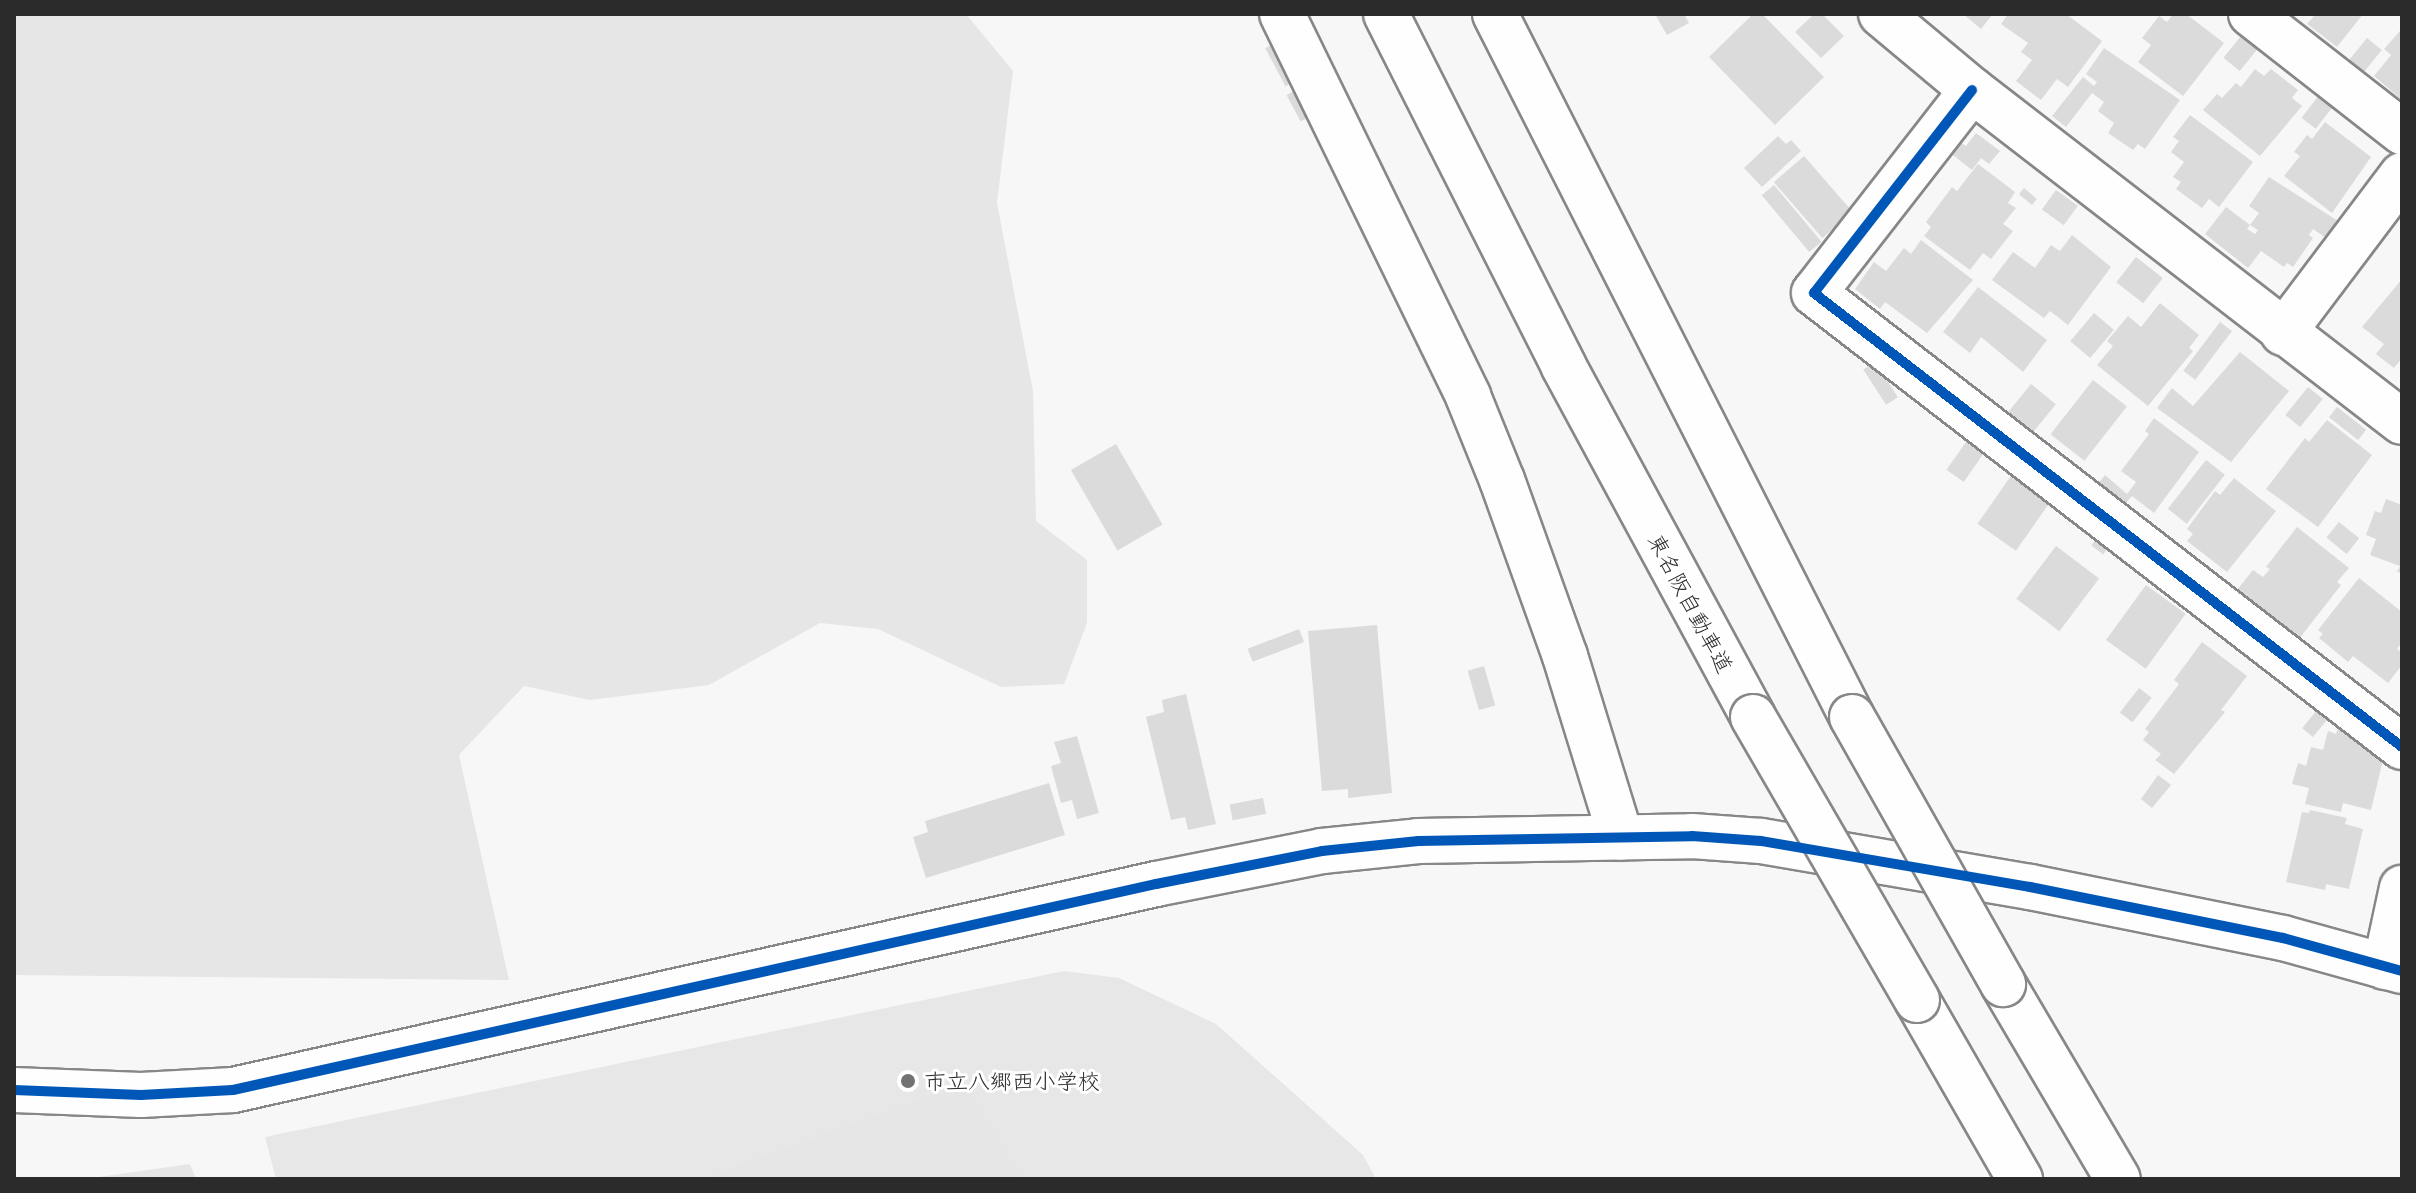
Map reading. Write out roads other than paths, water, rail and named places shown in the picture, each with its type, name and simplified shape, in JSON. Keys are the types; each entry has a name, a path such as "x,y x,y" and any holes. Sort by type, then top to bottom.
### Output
{"main road":[{"path":"1282,14 1389,228 1480,424 1565,656 1621,838"},
{"name":"東名阪自動車道","path":"1386,14 1563,365 1753,717 2020,1179"},
{"path":"1495,14 1852,717 2118,1179"},
{"path":"1881,14 1972,90 2402,422"},
{"path":"2251,14 2402,132"},
{"path":"1972,90 1814,293 2402,747"},
{"path":"2283,333 2402,175"},
{"path":"14,1090 141,1095 233,1090 1156,884 1322,851 1418,841 1692,836 1761,841 2015,884 2283,938 2393,969 2402,888"}],"place":[{"name":"市立八郷西小学校","path":"908,1081"}]}
